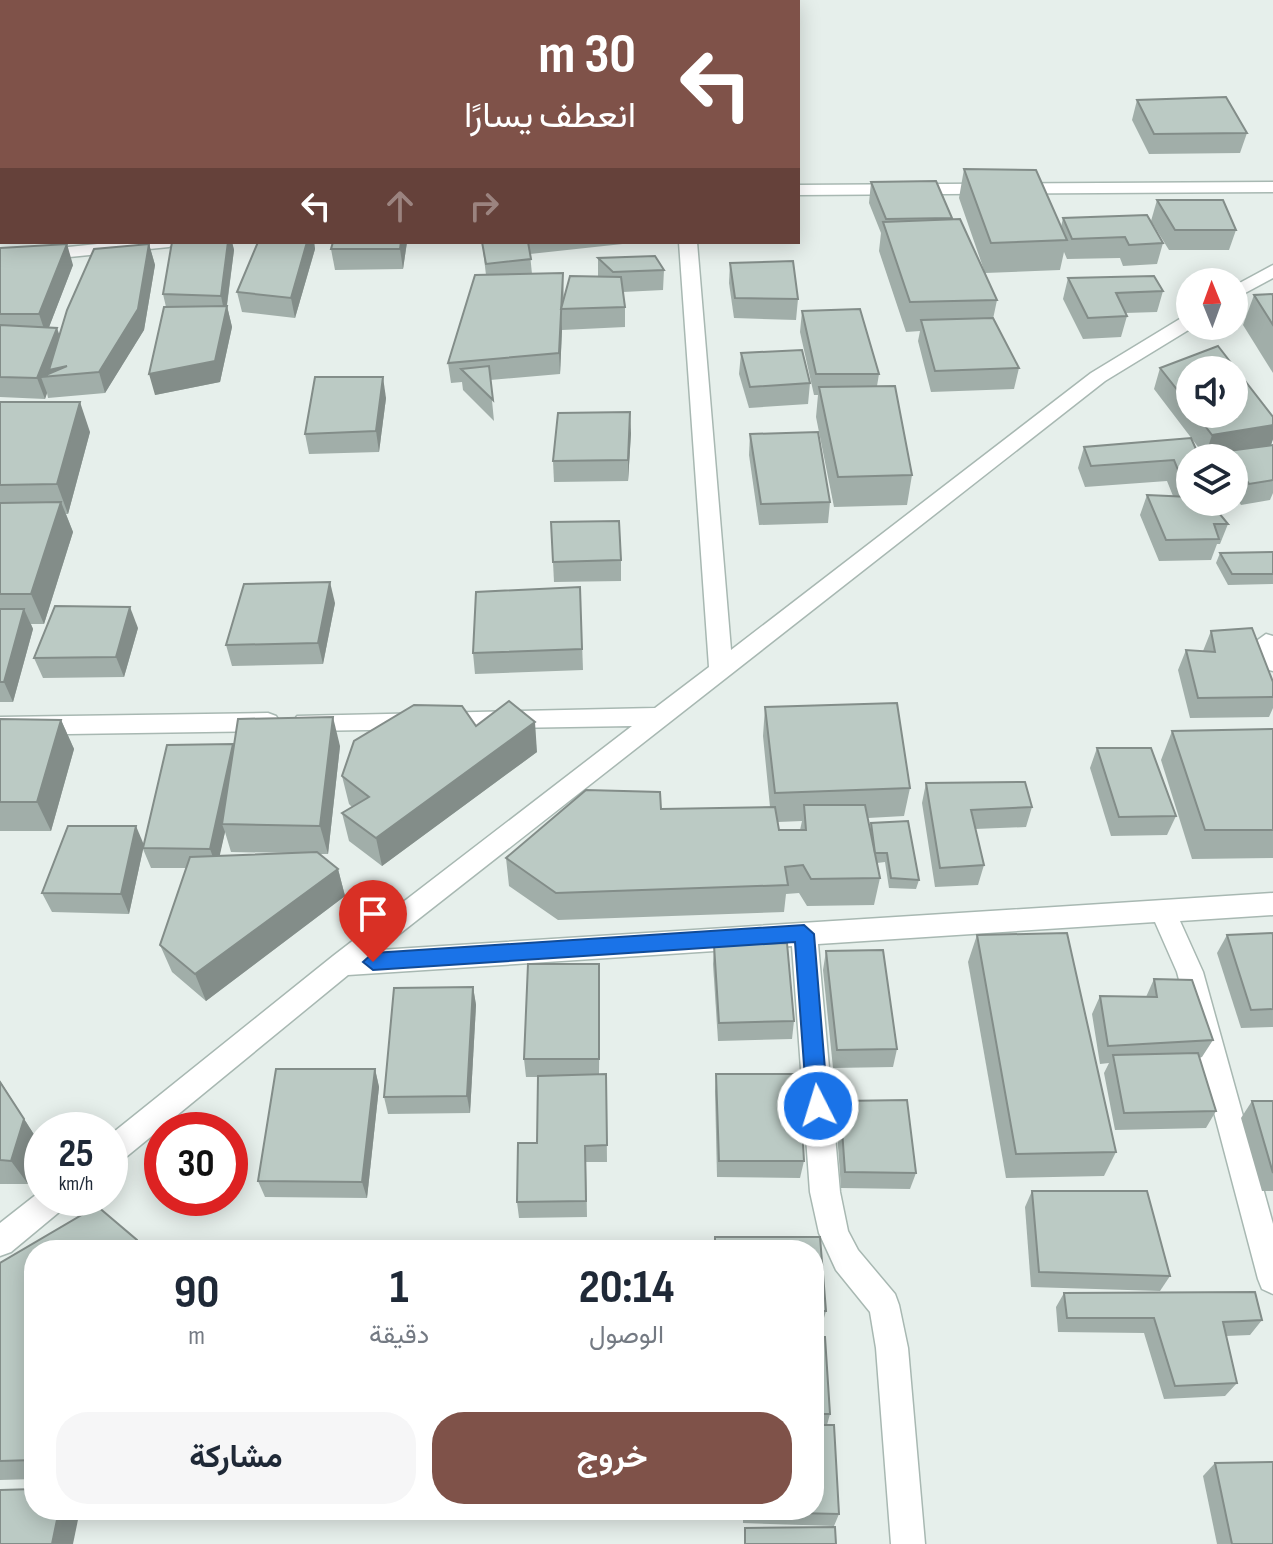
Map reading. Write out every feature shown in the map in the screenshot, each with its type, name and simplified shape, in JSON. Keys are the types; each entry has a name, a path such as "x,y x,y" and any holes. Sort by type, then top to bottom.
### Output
{"street":[{"path":"800,190 1273,187"},
{"path":"0,259 149,244"},
{"path":"688,244 721,672"},
{"path":"1248,285 1273,270"},
{"path":"128,1138 342,964 1098,377 1176,330"},
{"path":"0,726 662,717"},
{"path":"342,964 1273,904"},
{"path":"1163,911 1190,972 1273,1279"},
{"path":"804,934 825,1192 834,1233 847,1260 884,1305 892,1348 908,1544"},
{"path":"0,1242 32,1216"}],"building":[{"path":"1226,97 1247,133 1154,134 1137,100"},
{"path":"964,169 1036,170 1067,240 991,243"},
{"path":"936,181 952,218 886,219 871,182"},
{"path":"1157,200 1223,200 1236,230 1175,230"},
{"path":"1147,215 1163,243 1129,245 1125,237 1072,239 1063,218"},
{"path":"960,219 997,300 910,302 883,222"},
{"path":"67,244 39,314 0,314 0,248"},
{"path":"149,244 138,309 99,372 41,377 67,366 49,370 67,310 94,249"},
{"path":"172,244 228,244 221,296 163,294"},
{"path":"257,244 306,244 291,298 237,292"},
{"path":"332,244 401,244 400,249 331,249"},
{"path":"482,244 528,244 531,259 486,264"},
{"path":"655,256 664,270 613,272 598,258"},
{"path":"793,261 798,299 735,298 730,263"},
{"path":"563,273 559,353 448,363 475,275"},
{"path":"570,276 621,277 625,307 561,309"},
{"path":"1154,276 1163,291 1116,293 1127,316 1088,318 1068,278"},
{"path":"1273,294 1273,325 1254,295"},
{"path":"227,306 215,361 149,374 164,307"},
{"path":"860,309 879,374 816,374 802,311"},
{"path":"993,318 1019,368 935,371 921,320"},
{"path":"0,325 57,328 37,378 0,377"},
{"path":"1218,346 1226,356 1192,356"},
{"path":"802,350 810,383 750,387 741,353"},
{"path":"1176,362 1176,388 1160,368"},
{"path":"489,366 493,400 461,369"},
{"path":"315,377 383,377 376,431 305,434"},
{"path":"1248,385 1273,417 1273,425 1212,435 1207,428 1248,428"},
{"path":"895,386 912,475 838,477 819,387"},
{"path":"0,402 80,402 57,484 0,485"},
{"path":"630,412 628,460 553,461 558,413"},
{"path":"818,432 830,502 761,504 750,434"},
{"path":"1191,438 1194,444 1176,444 1176,465 1174,460 1091,466 1084,447"},
{"path":"1273,445 1273,480 1249,484 1248,448"},
{"path":"1147,495 1176,496 1176,516 1221,516 1228,524 1214,524 1219,539 1166,540"},
{"path":"61,502 31,594 0,594 0,503"},
{"path":"619,521 621,560 553,562 551,522"},
{"path":"1273,552 1273,574 1232,574 1220,553"},
{"path":"330,582 318,643 226,645 244,584"},
{"path":"580,587 582,649 473,653 476,592"},
{"path":"55,606 130,607 116,657 34,658"},
{"path":"0,609 24,609 4,682 0,682"},
{"path":"1252,628 1273,682 1273,697 1198,698 1186,650 1215,652 1211,631"},
{"path":"509,701 535,722 376,838 342,813 369,797 342,776 354,741 414,705 462,706 476,726"},
{"path":"897,703 910,788 775,793 765,707"},
{"path":"333,717 320,826 222,824 238,719"},
{"path":"0,719 61,720 37,802 0,802"},
{"path":"1273,729 1273,830 1205,830 1172,731"},
{"path":"233,744 210,849 143,848 167,745"},
{"path":"1097,748 1151,748 1176,816 1119,817"},
{"path":"1025,782 1032,807 971,810 984,865 940,868 926,783"},
{"path":"586,790 660,792 661,809 775,807 779,830 806,830 804,805 865,805 880,878 811,879 803,865 785,867 788,885 556,893 506,858"},
{"path":"908,821 919,880 891,878 887,853 875,853 871,823"},
{"path":"68,826 136,826 121,894 42,893"},
{"path":"317,852 338,869 195,974 160,945 190,857"},
{"path":"1067,933 1116,1152 1016,1154 977,935"},
{"path":"1273,933 1273,1009 1251,1010 1227,935"},
{"path":"787,943 794,1021 719,1023 714,945"},
{"path":"883,950 897,1049 837,1050 826,951"},
{"path":"528,964 599,964 599,1059 524,1059"},
{"path":"1154,979 1192,980 1213,1040 1108,1046 1100,996 1157,997"},
{"path":"473,987 467,1096 384,1097 394,988"},
{"path":"1198,1053 1216,1111 1124,1113 1113,1055"},
{"path":"276,1069 375,1069 362,1182 258,1181"},
{"path":"606,1074 607,1145 585,1146 586,1201 517,1202 518,1143 537,1143 538,1076"},
{"path":"716,1074 799,1074 804,1161 719,1161"},
{"path":"0,1082 24,1119 11,1161 0,1160"},
{"path":"907,1100 916,1173 845,1172 840,1101"},
{"path":"1252,1101 1273,1101 1273,1173"},
{"path":"1032,1191 1147,1191 1170,1276 1039,1272"},
{"path":"80,1216 109,1216 137,1240 39,1240"},
{"path":"715,1237 820,1237 820,1240 715,1240"},
{"path":"24,1249 24,1460 0,1461 0,1263"},
{"path":"1255,1292 1262,1320 1223,1322 1237,1383 1175,1386 1154,1318 1067,1318 1064,1293"},
{"path":"824,1337 825,1337 830,1414 824,1414"},
{"path":"824,1425 834,1425 839,1514 824,1514"},
{"path":"1273,1462 1273,1544 1232,1544 1215,1463"},
{"path":"24,1489 24,1520 57,1520 52,1544 0,1544 0,1490"},
{"path":"835,1527 836,1544 745,1544 745,1528"}],"route":[{"path":"373,962 804,934 818,1106"}]}
